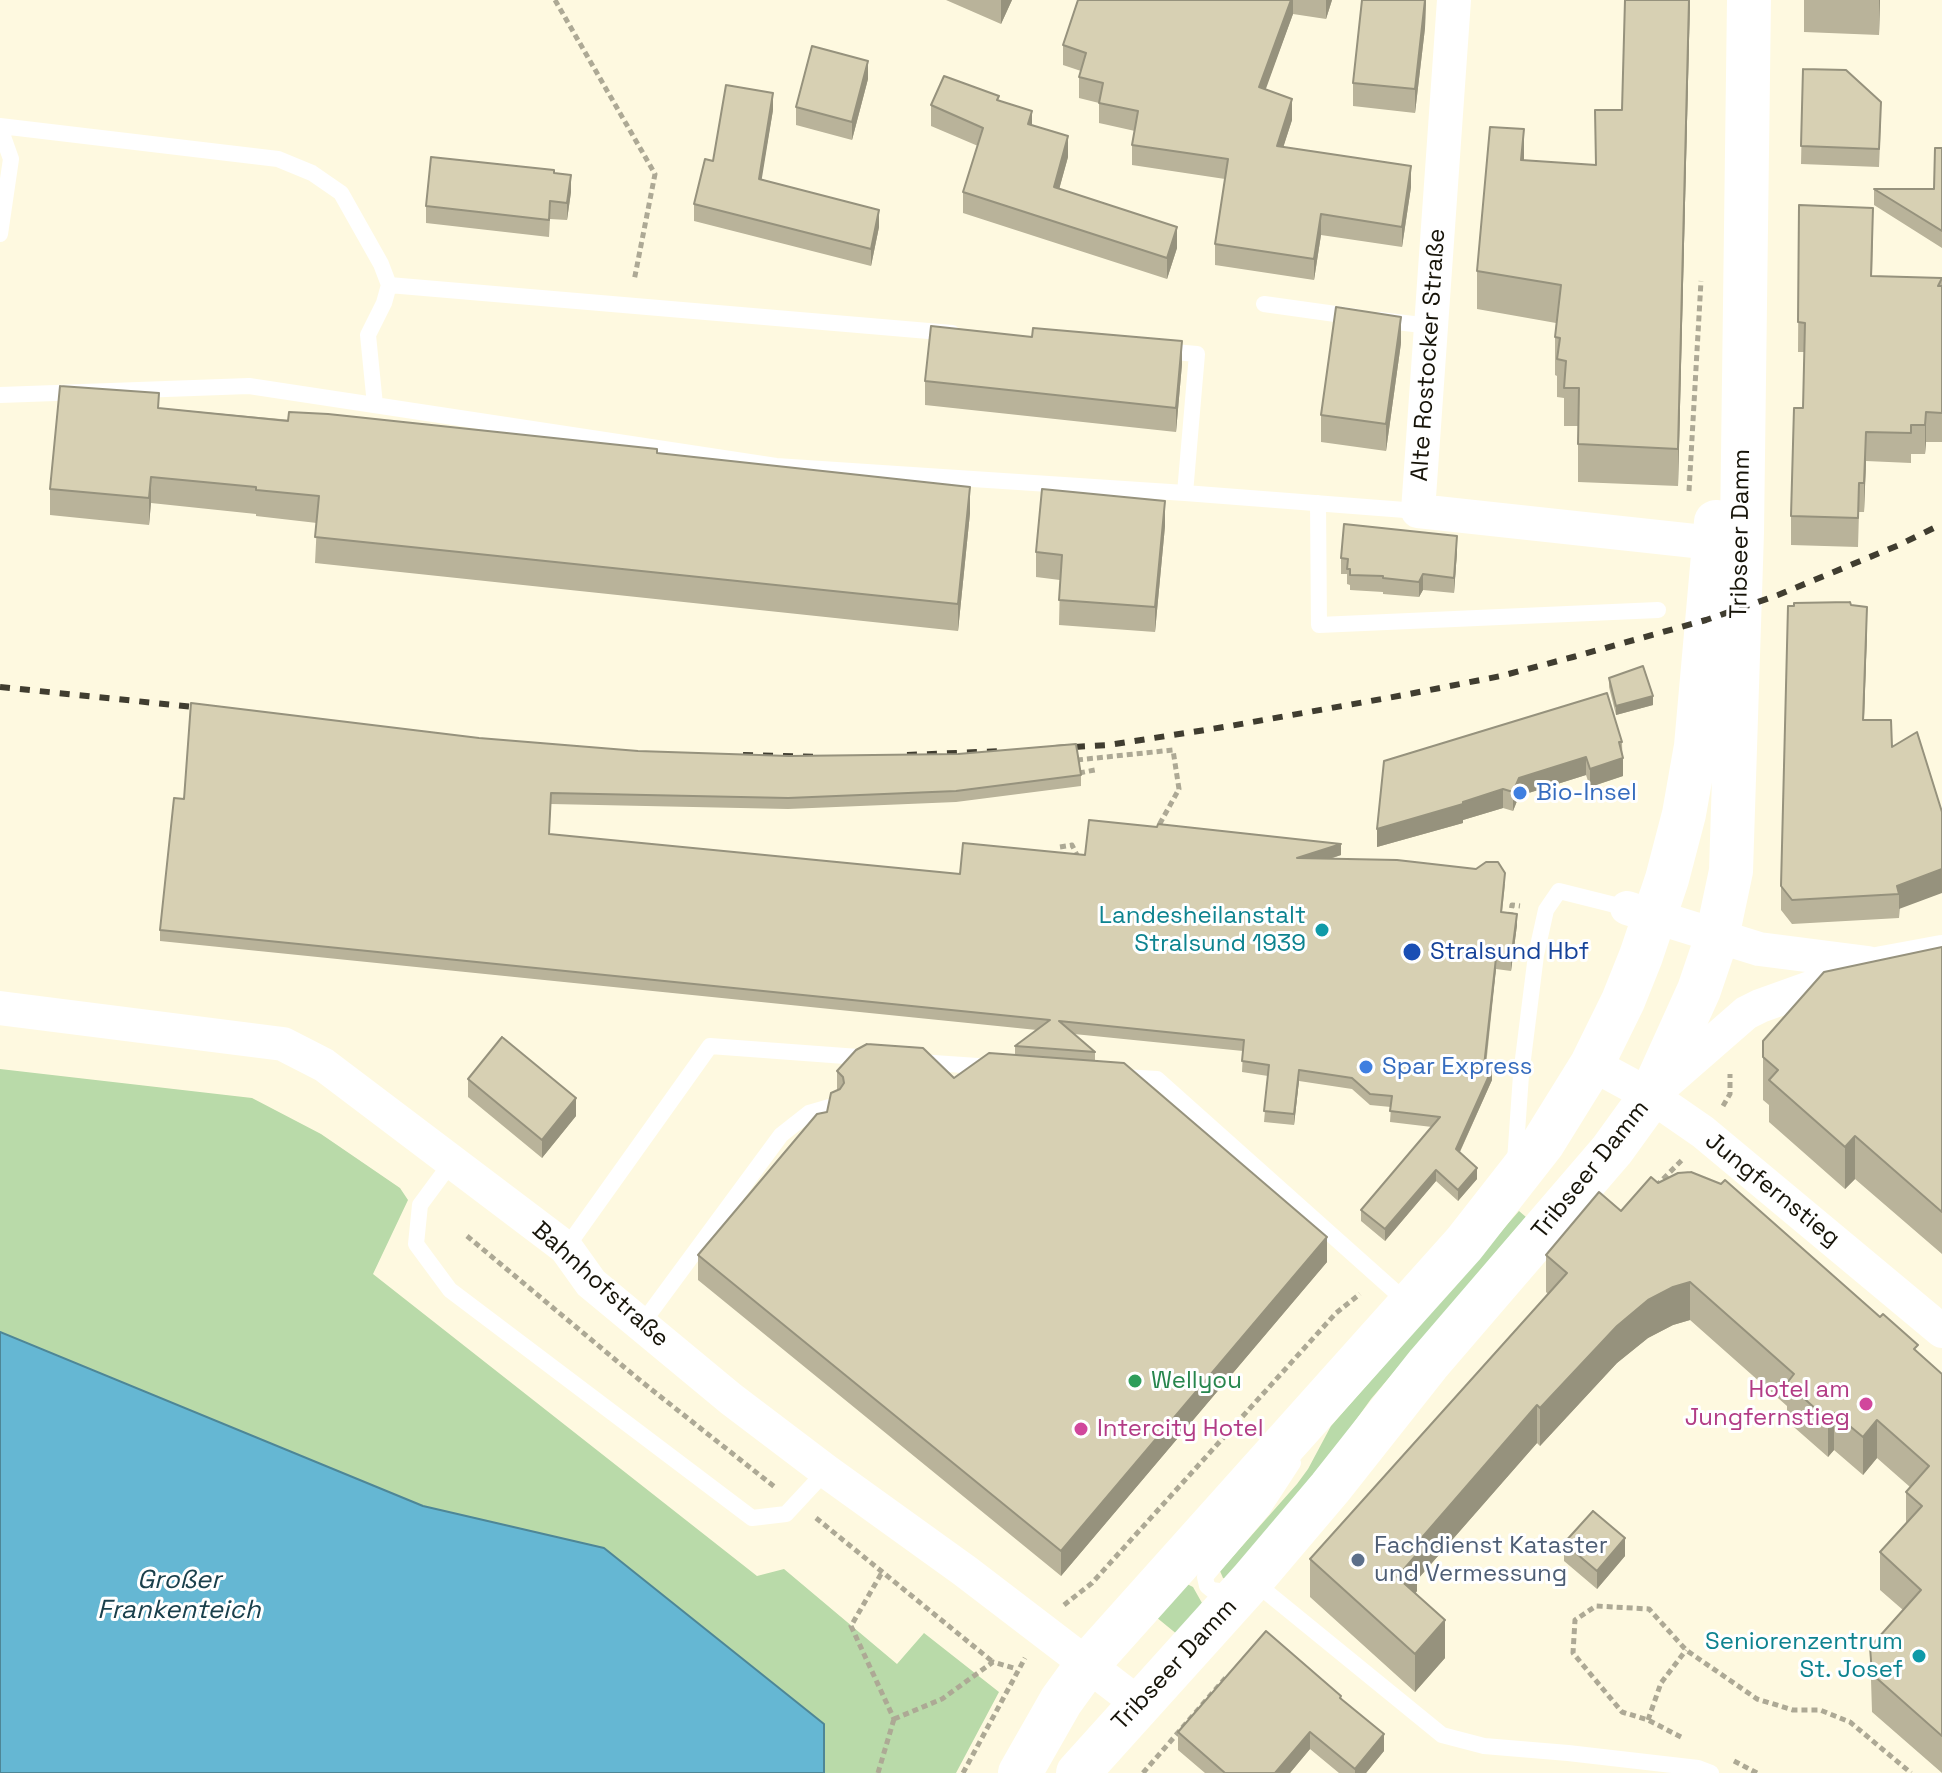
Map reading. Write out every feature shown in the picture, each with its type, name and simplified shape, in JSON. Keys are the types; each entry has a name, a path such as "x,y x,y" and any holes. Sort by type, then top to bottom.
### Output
{"main road":[{"name":"Tribseer Damm","path":"1078,1773 1252,1580 1428,1364 1612,1150 1651,1096 1699,990 1717,937 1731,871 1742,532 1749,0"},
{"name":"Tribseer Damm","path":"1020,1773 1061,1701 1087,1665 1334,1389 1395,1292 1515,1181 1566,1109 1592,1064 1623,1001 1641,912 1684,814 1696,746 1697,540 1745,317"}],"street":[{"name":"Alte Rostocker Straße","path":"1454,0 1418,511 1697,540"},
{"path":"1641,912 1759,949 1877,964"},
{"path":"1651,1096 1746,1013 1877,964 1942,952"},
{"name":"Bahnhofstraße","path":"0,1008 283,1044 324,1065 566,1248 591,1283 731,1399 1139,1704"},
{"name":"Jungfernstieg","path":"1592,1064 1651,1096 1703,1132 1942,1331"}],"lane":[{"path":"0,234 11,159 0,127 278,159 312,173 341,193 381,264 389,285 368,335 375,405"},
{"path":"389,285 977,335"},
{"path":"1264,304 1430,326"},
{"path":"1150,350 1197,354 1185,493"},
{"path":"0,395 249,386 776,466 1418,511"},
{"path":"1318,503 1319,625 1658,610"},
{"path":"1515,1181 1521,1075 1536,955 1546,910 1559,891 1641,912"},
{"path":"566,1248 710,1046 1007,1068"},
{"path":"1113,1076 1157,1079 1395,1292"},
{"path":"641,1325 781,1135 809,1113 833,1106"},
{"path":"451,1163 420,1205 416,1244 450,1290 752,1518 786,1514 826,1471"},
{"path":"1334,1389 1296,1458 1263,1509 1218,1560 1204,1581 1212,1590 1225,1592 1252,1580 1442,1735 1484,1746 1582,1754 1698,1768 1711,1773"}],"path":[{"path":"555,0 655,174 630,305"},
{"path":"1697,540 1689,495 1702,266"},
{"path":"1077,760 1173,750 1179,789 1153,836"},
{"path":"1079,773 1095,770"},
{"path":"1060,847 1072,845 1076,859 1090,860"},
{"path":"1509,920 1512,905"},
{"path":"467,1236 642,1382 881,1574 993,1662 1017,1669"},
{"path":"963,1773 1017,1669 1065,1604 1092,1583 1336,1313 1395,1292"},
{"path":"878,1773 894,1719 851,1626 881,1574"},
{"path":"1688,1740 1648,1720 1622,1712 1573,1653 1575,1620 1596,1606 1649,1609 1686,1650 1757,1699 1793,1710 1820,1710 1850,1722 1911,1773"},
{"path":"1648,1720 1661,1683 1686,1650"},
{"path":"894,1719 942,1699 993,1662"},
{"path":"1143,1773 1235,1667"},
{"path":"1726,1758 1757,1773"}],"green space":[{"path":"0,1069 252,1098 321,1134 400,1188 408,1200 373,1274 757,1576 784,1569 897,1664 924,1633 999,1692 956,1773 824,1773 824,1724 604,1548 423,1506 0,1332"},
{"path":"1519,1211 1526,1217 1371,1399 1228,1580 1223,1578 1220,1571 1297,1484 1331,1426"},
{"path":"1187,1584 1193,1587 1202,1603 1178,1635 1156,1617"}],"water":[{"name":"Großer Frankenteich","path":"0,1332 423,1506 604,1548 824,1724 824,1773 0,1773"}],"building":[{"path":"1078,0 1291,0 1259,87 1292,99 1277,146 1411,166 1402,227 1321,214 1314,259 1215,244 1228,159 1132,145 1138,111 1099,103 1103,83 1079,77 1086,53 1063,45"},
{"path":"1362,0 1425,0 1415,89 1353,83"},
{"path":"1625,0 1689,0 1678,449 1578,444 1579,388 1564,388 1566,361 1557,359 1560,338 1555,337 1561,285 1477,271 1490,127 1524,129 1521,160 1596,165 1595,110 1622,110"},
{"path":"812,46 868,61 852,122 796,107"},
{"path":"1803,69 1846,70 1881,102 1879,149 1801,146"},
{"path":"944,76 999,96 997,100 1032,111 1028,124 1068,136 1054,187 1177,227 1167,258 963,192 983,128 931,105"},
{"path":"726,85 773,93 759,179 879,210 871,249 694,204 705,159 713,161"},
{"path":"1935,148 1942,148 1942,231 1874,189 1934,189"},
{"path":"431,157 554,170 554,173 571,175 567,203 550,201 549,220 426,206"},
{"path":"1799,205 1873,208 1871,276 1942,278 1938,286 1942,286 1942,413 1926,412 1925,425 1911,425 1911,433 1866,432 1864,483 1859,483 1858,518 1791,516 1794,408 1803,408 1805,323 1798,322"},
{"path":"1336,307 1401,317 1386,424 1321,415"},
{"path":"931,326 1032,337 1033,328 1182,341 1176,408 925,381"},
{"path":"60,386 159,393 158,408 288,421 289,412 328,414 970,487 958,604 315,537 319,496 256,490 256,487 151,477 149,498 50,489"},
{"path":"1042,489 1165,501 1155,607 1059,600 1062,555 1036,552"},
{"path":"1344,524 1457,536 1454,578 1423,574 1419,582 1350,575 1348,559 1341,558"},
{"path":"1850,602 1851,605 1867,607 1863,720 1891,720 1892,747 1917,732 1942,812 1942,869 1897,886 1899,894 1792,900 1781,886 1788,606 1794,606 1794,603"},
{"path":"1643,666 1653,696 1616,706 1609,678"},
{"path":"1607,693 1622,742 1619,742 1623,758 1590,769 1586,757 1519,778 1513,792 1503,789 1377,829 1384,761"},
{"path":"191,703 479,738 638,751 789,756 958,754 1076,744 1081,775 956,791 788,798 551,793 549,834 960,874 963,843 1085,855 1089,820 1157,827 1158,824 1341,844 1297,858 1397,860 1476,869 1486,862 1498,862 1505,873 1501,912 1517,914 1511,960 1496,958 1484,1066 1492,1069 1456,1149 1477,1168 1458,1190 1436,1170 1385,1229 1361,1210 1440,1117 1390,1111 1392,1096 1370,1094 1352,1078 1299,1070 1294,1114 1264,1111 1269,1065 1242,1061 1244,1040 1059,1021 1095,1052 1015,1046 1050,1020 160,930 174,798 184,799","holes":["1474,1068 1481,1069 1472,1080"]},
{"path":"1942,947 1942,1212 1855,1136 1845,1147 1769,1080 1778,1070 1763,1057 1763,1041 1824,972"},
{"path":"502,1037 576,1098 542,1140 468,1079"},
{"path":"867,1044 923,1048 954,1078 989,1053 1124,1063 1327,1237 1061,1551 698,1255 817,1114 827,1112 831,1093 844,1083 837,1071 856,1050"},
{"path":"1691,1172 1721,1184 1725,1180 1880,1317 1883,1314 1918,1345 1914,1349 1942,1374 1942,1736 1872,1674 1870,1647 1921,1590 1880,1552 1922,1506 1906,1492 1929,1466 1877,1420 1863,1437 1834,1413 1828,1420 1787,1383 1794,1374 1690,1282 1648,1300 1617,1326 1540,1408 1537,1405 1412,1549 1417,1554 1397,1577 1445,1620 1415,1654 1310,1559 1567,1273 1546,1255 1599,1192 1621,1211 1651,1177 1658,1183 1678,1173"},
{"path":"1593,1511 1625,1538 1597,1571 1564,1543"},
{"path":"1266,1631 1384,1734 1355,1769 1310,1732 1275,1773 1225,1773 1178,1732"}],"railway":[{"path":"1055,748 1109,745 1224,727 1501,676 1706,620 1778,595 1942,524"},
{"path":"0,687 213,709"},
{"path":"907,755 1003,751"},
{"path":"743,755 819,757"}],"place":[{"name":"Bio-Insel","path":"1520,793"},
{"name":"Landesheilanstalt Stralsund 1939","path":"1322,930"},
{"name":"Stralsund Hbf","path":"1412,952"},
{"name":"Spar Express","path":"1366,1067"},
{"name":"Wellyou","path":"1135,1381"},
{"name":"Hotel am Jungfernstieg","path":"1866,1404"},
{"name":"Intercity Hotel","path":"1081,1429"},
{"name":"Fachdienst Kataster und Vermessung","path":"1358,1560"},
{"name":"Seniorenzentrum St. Josef","path":"1919,1656"}]}
